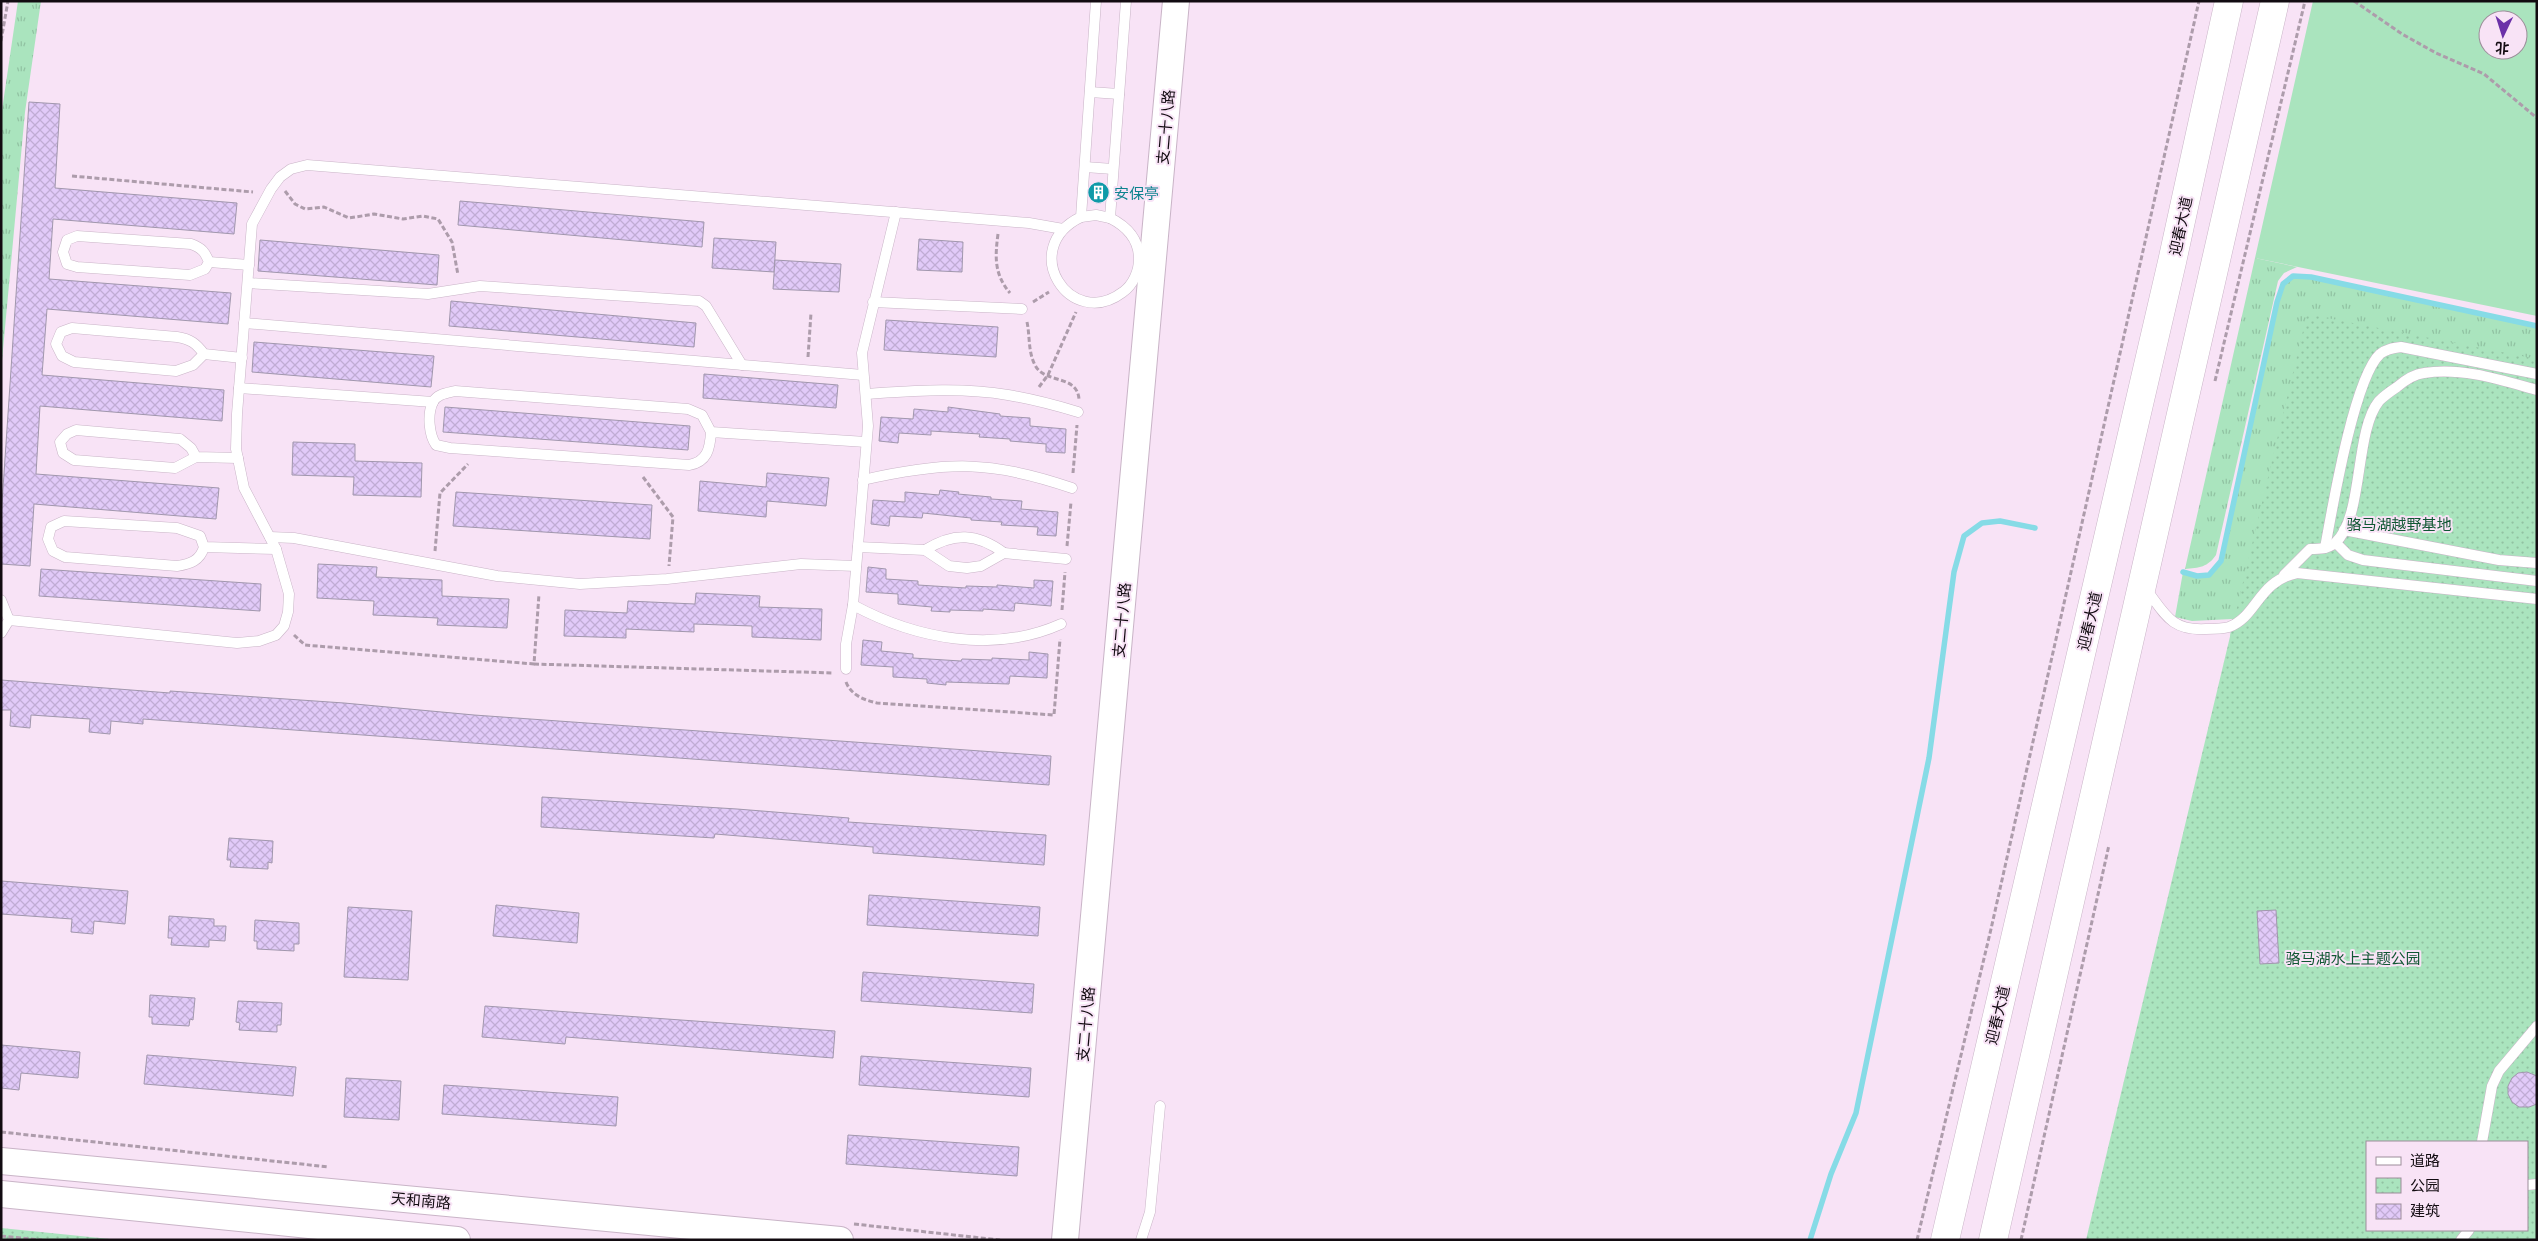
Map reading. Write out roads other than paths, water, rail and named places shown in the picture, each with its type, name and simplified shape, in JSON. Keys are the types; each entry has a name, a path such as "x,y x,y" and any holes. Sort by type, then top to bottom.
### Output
{"main road":[{"name":"迎春大道","path":"1945,1240 2172,262 2228,1"},
{"path":"1993,1240 2275,1"}],"street":[{"name":"支二十八路","path":"1065,1240 1176,1"},
{"name":"天和南路","path":"1,1161 840,1240"},
{"path":"1,1194 457,1240"}],"lane":[{"path":"1081,217 1096,1"},
{"path":"1110,218 1126,1"},
{"path":"1090,92 1119,94"},
{"path":"9,620 237,643 259,641 276,635 284,626 288,612 289,594 276,550 244,488 236,449 252,224 277,181 291,169 307,165 999,220 1062,229"},
{"path":"1085,167 1113,168"},
{"path":"845,671 847,637 853,605 866,442 866,394 862,353 896,212"},
{"path":"1096,215 1110,218 1130,232 1137,245 1139,258 1137,272 1126,291 1115,298 1102,302 1081,300 1067,293 1054,276 1051,257 1056,239 1062,229 1081,217 1096,215"},
{"path":"77,236 191,244 205,252 209,262 205,269 190,274 77,267 67,264 63,252 67,240 77,236"},
{"path":"209,262 249,264"},
{"path":"248,283 264,282 428,294 480,286 699,301 706,306 742,365"},
{"path":"873,302 1022,309"},
{"path":"244,323 863,375"},
{"path":"204,354 193,365 176,371 74,362 62,356 56,344 61,332 72,328 189,339 204,354 242,358"},
{"path":"2325,548 2339,474 2353,417 2370,370 2379,355 2389,348 2401,347 2537,374"},
{"path":"2142,585 2173,624 2194,630 2218,628 2237,622 2273,582 2283,576 2310,549 2325,548 2336,542 2344,530 2351,511 2368,426 2379,402 2403,382 2421,373 2444,371 2492,378 2537,390"},
{"path":"239,388 433,402"},
{"path":"455,391 688,409 702,416 711,432 708,453 698,464 632,462 480,451 436,445 430,438 433,402 441,395 455,391"},
{"path":"866,394 954,391 1006,394 1078,412"},
{"path":"196,457 191,448 180,439 76,430 66,434 60,442 63,453 74,460 175,468 196,457 238,458"},
{"path":"711,432 866,442"},
{"path":"863,480 900,472 956,465 994,467 1072,488"},
{"path":"64,521 177,528 200,536 204,547 201,555 191,564 177,566 65,557 54,551 48,539 51,527 64,521"},
{"path":"2344,530 2499,560 2537,563"},
{"path":"270,537 294,538 434,566 540,581 580,584 668,579 801,564 856,566"},
{"path":"924,550 939,541 956,537 972,537 990,543 1004,553 1066,559"},
{"path":"2336,542 2348,555 2363,560 2537,581"},
{"path":"858,546 924,550 948,566 967,568 981,566 1004,553"},
{"path":"204,547 276,550"},
{"path":"2283,576 2297,573 2537,599"},
{"path":"1,600 9,620"},
{"path":"853,605 883,621 910,631 952,638 1005,639 1042,632 1061,624"},
{"path":"1,633 9,620"},
{"path":"2482,1141 2492,1086 2499,1071 2537,1026"},
{"path":"1141,1240 1150,1212 1160,1106"}],"waterway":[{"path":"2183,572 2197,576 2209,575 2221,561 2277,302 2283,284 2293,276 2311,277 2537,326"},
{"path":"1810,1240 1831,1174 1856,1113 1929,758 1954,572 1964,536 1982,523 2000,521 2035,528"}],"place":[{"name":"安保亭","path":"1098,193"}],"park label":[{"name":"骆马湖越野基地","path":"2399,524"},
{"name":"骆马湖水上主题公园","path":"2353,958"}]}
